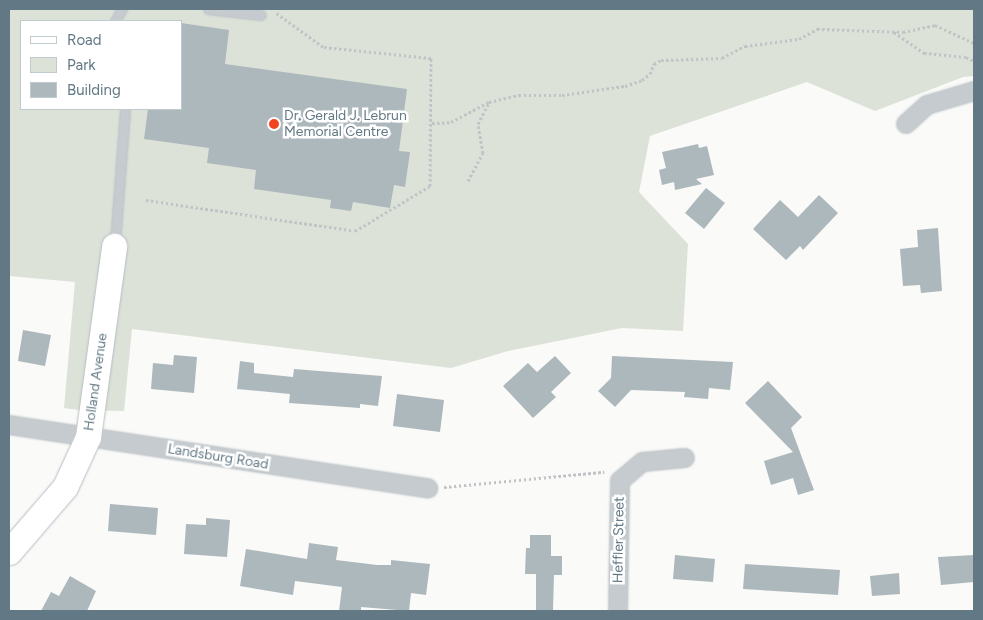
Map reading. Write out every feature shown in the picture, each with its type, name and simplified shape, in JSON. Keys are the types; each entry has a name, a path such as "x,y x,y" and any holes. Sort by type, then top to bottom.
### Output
{"street":[{"path":"906,124 927,105 974,91"},
{"name":"Holland Avenue","path":"9,552 65,487 88,437 114,246"},
{"name":"Landsburg Road","path":"9,424 428,488"},
{"name":"Heffler Street","path":"618,611 620,481 643,462 684,458"}],"lane":[{"path":"208,9 261,15"},
{"path":"114,246 125,110"}],"path":[{"path":"146,200 356,231 430,186 432,123 431,58 323,47 270,9"},
{"path":"432,123 451,122 489,102 528,94 562,95 631,84 650,74 654,64 668,58 722,58 745,46 799,40 818,29 894,32 935,25 956,32 974,43"},
{"path":"894,32 924,53 966,57 974,61"},
{"path":"468,181 483,153 478,124 489,102"},
{"path":"428,488 635,469"}],"green space":[{"path":"9,9 974,9 974,76 963,77 875,111 807,82 650,136 639,192 688,244 683,331 622,328 508,351 451,368 132,329 124,411 78,410 64,408 75,282 9,276"}],"building":[{"name":"Dr. Gerald J. Lebrun Memorial Centre","path":"182,23 229,30 225,64 407,89 399,151 410,152 405,187 394,185 390,208 353,202 351,211 330,208 331,200 254,189 256,170 207,163 209,148 144,139 148,110 182,110"},
{"path":"698,144 699,148 707,146 714,175 696,179 702,184 675,190 674,182 662,185 659,170 666,168 662,152"},
{"path":"706,188 725,203 704,229 685,213"},
{"path":"819,195 838,213 803,250 800,246 786,260 753,229 780,200 798,217"},
{"path":"938,228 942,291 921,293 920,285 903,286 900,249 918,247 917,230"},
{"path":"23,330 51,335 45,366 18,361"},
{"path":"174,355 197,357 194,393 151,389 153,363 173,365"},
{"path":"555,356 571,373 551,392 556,397 533,418 503,386 528,363 537,372"},
{"path":"612,356 733,362 730,390 709,388 708,399 684,397 685,392 631,390 615,407 598,391 611,378"},
{"path":"240,361 254,363 254,373 293,377 294,369 382,376 378,406 360,404 360,408 289,403 290,394 237,389"},
{"path":"768,381 802,417 791,428 814,490 798,495 793,478 771,485 764,461 793,452 745,403"},
{"path":"397,394 444,400 440,432 393,426"},
{"path":"110,504 158,508 156,535 108,531"},
{"path":"206,518 230,520 227,557 184,554 186,524 206,525"},
{"path":"530,535 551,535 551,556 562,556 562,575 554,575 553,611 536,611 536,574 525,574 526,548 530,548"},
{"path":"309,543 338,547 336,560 377,565 391,565 391,560 430,564 426,595 411,593 409,611 361,607 361,611 339,611 342,587 295,581 293,595 240,586 246,549 307,559"},
{"path":"675,555 715,559 713,582 673,579"},
{"path":"974,555 974,582 941,585 938,557"},
{"path":"745,564 840,570 838,595 743,589"},
{"path":"899,573 900,594 872,596 870,576"},
{"path":"70,576 96,591 87,611 41,611 51,592 59,596"}],"place":[{"name":"Dr. Gerald J. Lebrun Memorial Centre","path":"274,124"}]}
